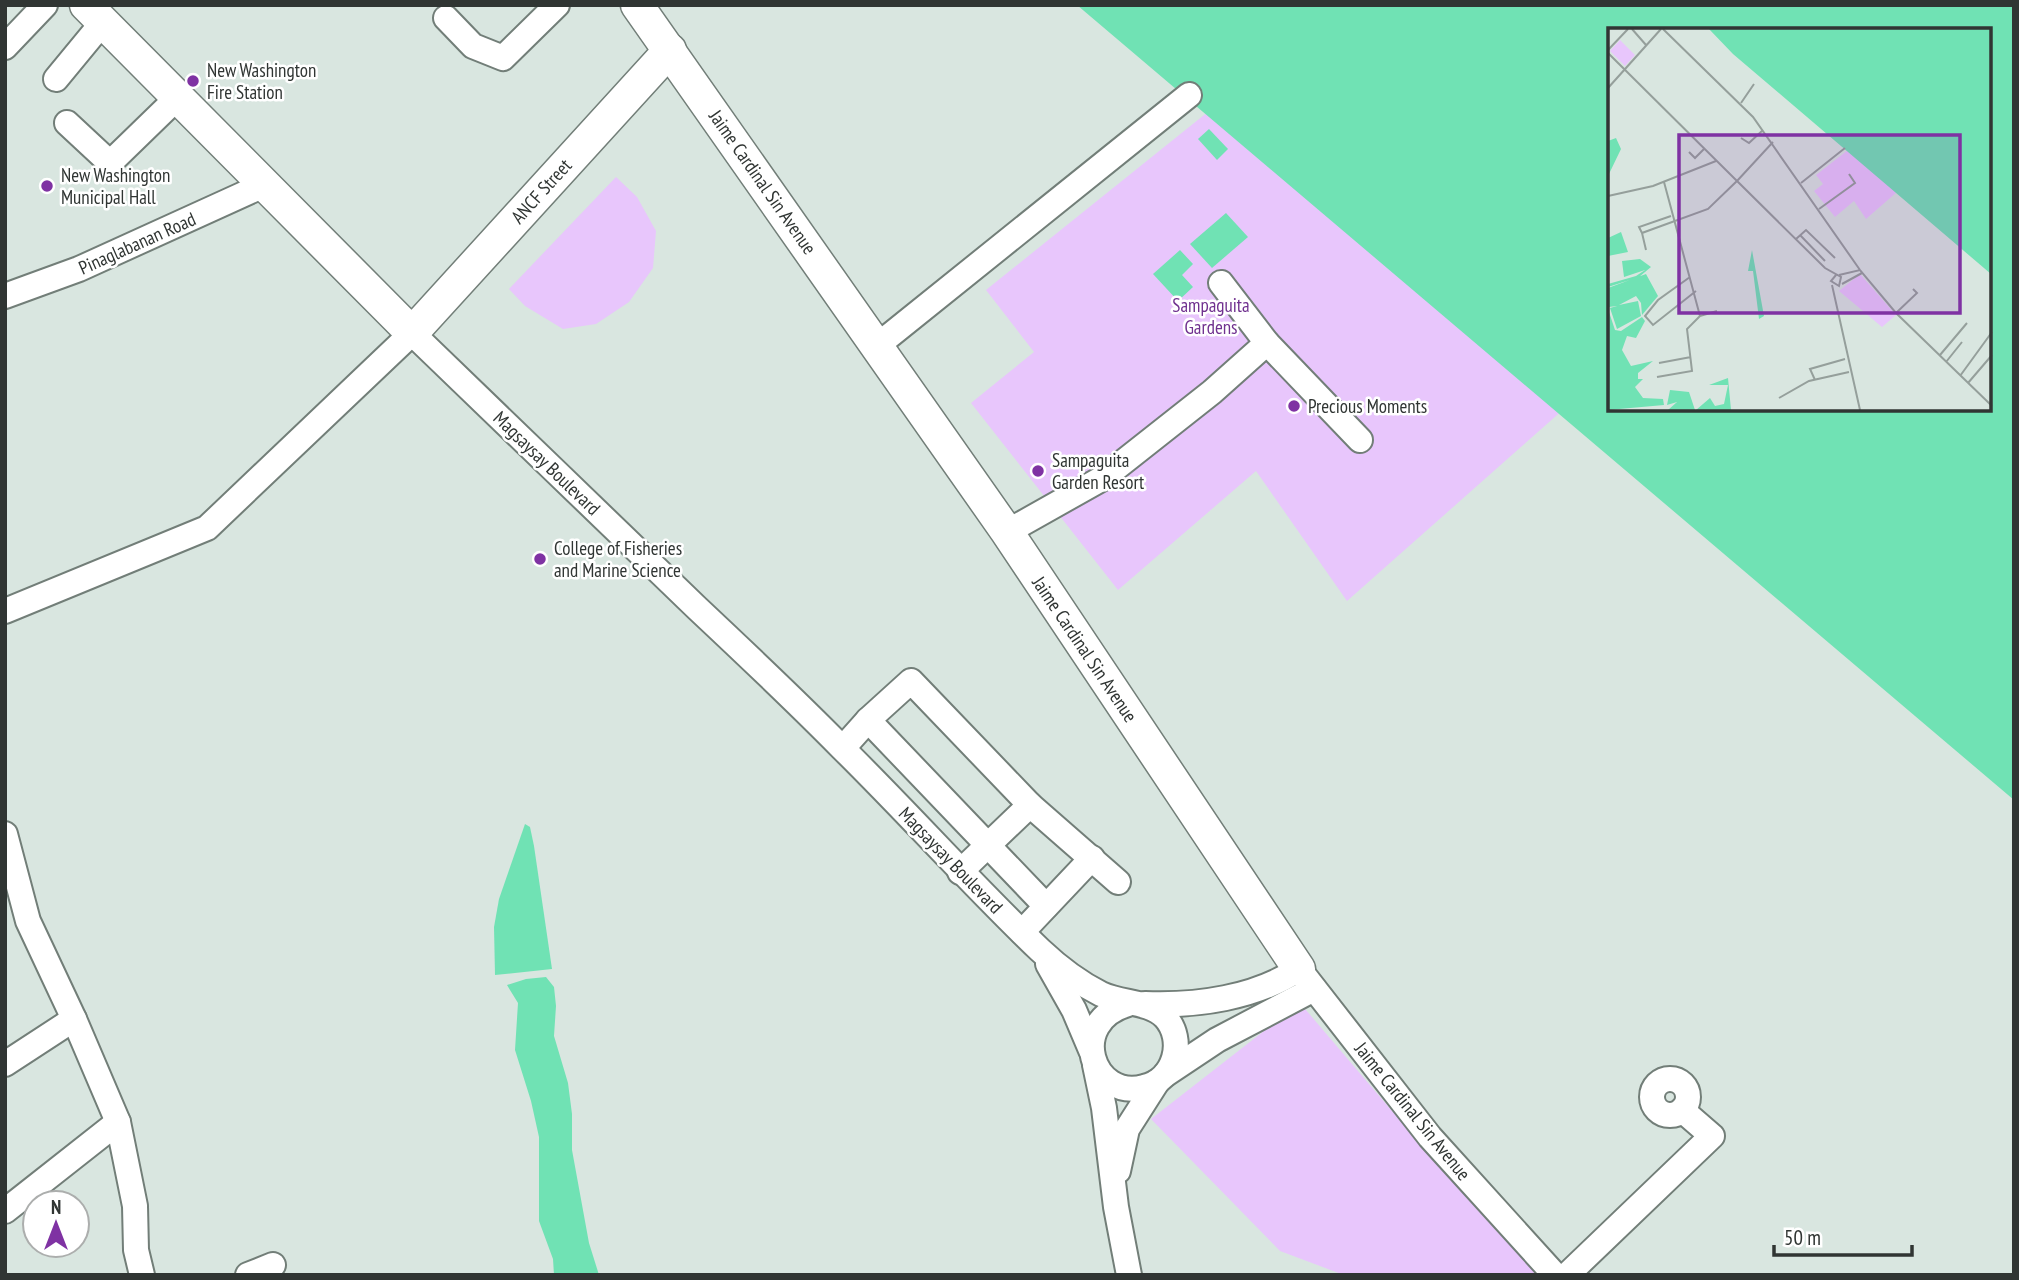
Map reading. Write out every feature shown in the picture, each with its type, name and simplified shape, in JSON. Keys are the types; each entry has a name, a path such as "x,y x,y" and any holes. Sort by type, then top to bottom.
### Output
{"main road":[{"name":"Jaime Cardinal Sin Avenue","path":"637,5 1007,532 1307,979"},
{"name":"Magsaysay Boulevard","path":"94,14 412,333"},
{"name":"ANCF Street","path":"412,333 670,50"}],"street":[{"path":"5,47 45,5"},
{"path":"446,18 473,46 503,58 557,5"},
{"path":"56,79 94,14"},
{"path":"878,345 1189,95"},
{"path":"67,123 110,163 178,97"},
{"name":"Pinaglabanan Road","path":"5,296 79,269 266,184"},
{"path":"1221,283 1267,343 1360,440"},
{"path":"5,611 207,528 412,333"},
{"name":"Magsaysay Boulevard","path":"412,333 842,748 960,872 1030,940 1075,978 1102,995 1134,1004 1174,1006 1307,979"},
{"path":"1007,532 1103,478 1212,392 1267,343"},
{"path":"842,748 911,681 1030,805 1118,883"},
{"path":"868,720 1046,906"},
{"path":"960,872 1030,805"},
{"path":"5,834 28,921 118,1122 135,1206 136,1250 142,1275"},
{"path":"1030,940 1046,906 1091,858"},
{"name":"Magsaysay Boulevard","path":"1030,940 1074,1010 1093,1057 1129,1275"},
{"name":"Magsaysay Boulevard","path":"1116,1207 1117,1176 1127,1129 1162,1078 1307,979"},
{"name":"Jaime Cardinal Sin Avenue","path":"1307,979 1430,1137 1555,1275"},
{"path":"1134,1004 1155,1009 1167,1019 1177,1046 1174,1061 1162,1078 1146,1087 1121,1087 1110,1082 1093,1057 1092,1038 1096,1025 1104,1015 1115,1008 1134,1004"},
{"path":"5,1064 74,1019"},
{"path":"1567,1275 1712,1136 1682,1110"},
{"path":"5,1211 118,1122"},
{"path":"248,1275 272,1265"}],"green space":[{"name":"Sampaguita Gardens","path":"1214,107 1565,408 1347,601 1256,471 1118,590 971,403 1034,352 986,290"},
{"path":"616,177 637,197 656,231 653,268 629,302 596,324 563,329 525,306 509,289"},
{"path":"1300,1003 1444,1172 1541,1275 1344,1275 1280,1251 1151,1119"}],"shaded area":[{"path":"1077,5 2014,5 2014,800"},
{"path":"1209,129 1228,149 1217,160 1198,139"},
{"path":"1226,213 1248,237 1212,268 1190,244"},
{"path":"1180,250 1193,264 1182,275 1193,287 1178,301 1153,274"},
{"path":"525,824 530,827 534,846 552,969 495,975 494,927 499,899"},
{"path":"546,977 554,987 554,1036 568,1083 572,1114 572,1150 589,1243 599,1275 554,1275 553,1259 539,1221 539,1137 515,1050 518,1003 507,985"}],"place":[{"name":"New Washington Fire Station","path":"193,81"},
{"name":"New Washington Municipal Hall","path":"47,186"},
{"name":"Precious Moments","path":"1294,406"},
{"name":"Sampaguita Garden Resort","path":"1038,471"},
{"name":"College of Fisheries and Marine Science","path":"540,559"}]}
